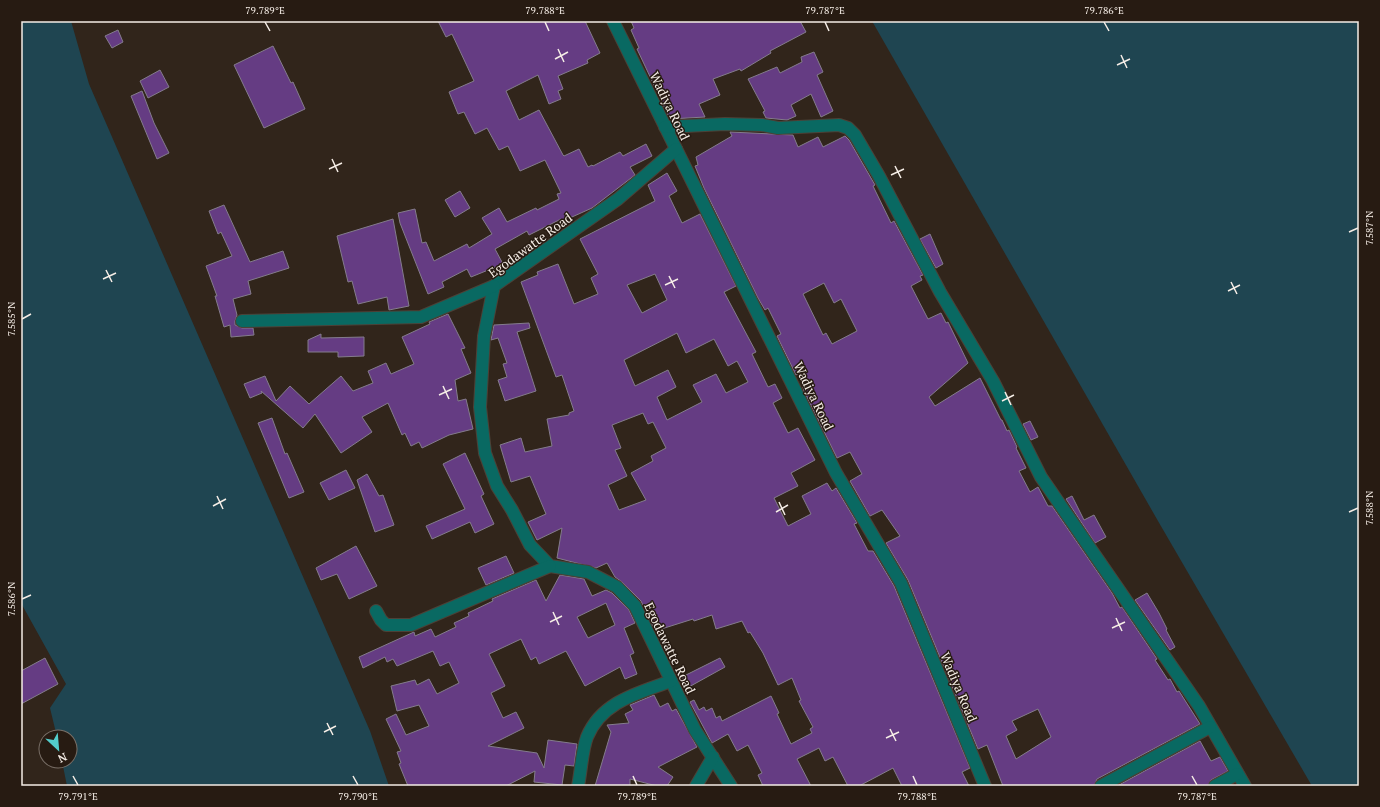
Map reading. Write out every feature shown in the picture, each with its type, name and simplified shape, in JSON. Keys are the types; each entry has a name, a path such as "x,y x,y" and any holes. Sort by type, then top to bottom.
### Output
{"street":[{"name":"Wadiya Road","path":"613,21 836,473 901,583 985,786"},
{"path":"665,127 725,124 762,125 778,128 839,125 848,128 855,135 879,176 940,292 993,380 1041,478 1187,688 1244,786"},
{"name":"Egodawatte Road","path":"676,149 618,198 494,286 484,336 480,399 484,454 497,486 512,510 530,545 550,566 588,572 617,587 635,606 695,730 731,786"},
{"path":"242,322 421,317 494,286"},
{"path":"376,611 386,625 410,625 550,566"},
{"path":"578,786 587,737 602,715 617,701 671,681"},
{"path":"1102,786 1210,727"},
{"path":"696,786 713,757"},
{"path":"1215,786 1237,774"}],"water":[{"path":"21,21 71,21 89,84 370,731 389,786 67,786 64,769 78,769 78,729 55,729 50,708 66,684 21,603"},
{"path":"872,21 1359,21 1359,786 1312,786 1158,521"}],"building":[{"path":"438,21 585,21 600,53 587,60 588,63 558,76 563,89 558,91 561,99 549,104 538,75 506,91 519,120 539,110 563,155 564,156 579,149 588,167 593,166 620,152 623,156 646,144 652,156 630,167 635,175 592,208 563,221 561,219 529,235 527,231 495,249 503,264 471,277 467,269 442,282 444,287 428,294 400,223 398,213 415,209 422,243 426,242 434,261 467,244 469,248 492,234 482,218 499,208 507,222 559,199 557,194 561,193 545,160 520,171 508,146 499,150 487,128 475,134 464,112 458,114 449,92 474,81 452,34 446,37"},
{"path":"631,21 800,21 806,32 770,51 771,53 741,71 740,69 713,79 720,95 699,104 705,117 670,119 637,49 639,48 631,30 634,28"},
{"path":"118,30 123,42 112,48 105,36"},
{"path":"273,46 291,83 293,82 305,109 264,128 234,65"},
{"path":"814,52 823,72 817,75 833,111 821,117 811,94 791,105 796,116 787,120 766,118 763,112 765,111 748,79 777,67 780,73 802,62 801,57"},
{"path":"160,70 169,87 148,98 140,81"},
{"path":"142,91 154,123 169,153 157,159 131,96"},
{"path":"730,132 793,135 798,147 818,137 823,147 845,136 849,140 875,185 873,186 891,223 894,221 923,275 920,276 922,280 911,286 928,319 941,313 946,323 948,322 968,363 929,397 935,406 980,378 1001,420 1007,431 1009,430 1017,447 1016,448 1026,468 1019,471 1030,492 1038,487 1048,506 1052,506 1112,593 1120,608 1122,607 1157,659 1155,660 1168,680 1170,679 1177,692 1179,691 1200,724 1097,779 1094,786 1003,786 987,745 978,749 908,580 886,543 900,536 882,510 870,516 850,481 862,474 850,452 837,458 804,391 799,373 796,375 777,336 781,334 768,308 765,310 758,298 704,188 695,166 698,165 696,157 732,136","holes":["824,283 834,303 841,299 857,331 832,344 826,333 823,335 803,294","1038,709 1051,737 1016,759 1006,736 1017,730 1012,721"]},
{"path":"667,173 677,191 669,196 682,223 700,214 736,286 724,292 756,352 752,354 768,387 775,384 782,398 773,403 788,433 798,428 815,460 791,473 798,486 774,498 788,526 811,514 802,496 827,483 832,491 836,488 857,523 854,524 868,551 873,551 894,586 970,768 962,772 969,786 902,786 893,768 859,786 848,786 833,757 825,761 819,748 797,759 811,786 763,786 758,775 762,773 748,745 737,751 728,734 712,743 690,702 694,700 699,710 704,707 706,711 712,708 716,718 720,716 722,721 771,696 779,713 777,714 791,744 812,733 810,729 813,727 799,701 801,700 792,678 778,685 763,653 750,632 748,633 742,621 716,629 712,615 694,621 693,619 655,631 641,601 615,577 607,563 596,568 557,558 562,528 537,540 528,522 546,514 530,476 511,482 500,445 521,438 525,452 552,446 547,419 569,415 569,413 574,411 562,375 556,377 521,282 538,275 537,272 558,264 574,304 598,294 591,278 598,274 580,239 655,201 648,185","holes":["655,274 667,300 642,313 627,285","677,333 686,353 714,339 728,366 737,361 748,382 726,393 716,374 693,385 702,402 667,420 657,397 676,387 668,370 635,386 624,360","643,413 648,424 653,422 666,448 651,456 653,461 631,473 646,500 619,510 608,485 627,476 615,450 621,448 612,425"]},
{"path":"460,191 470,208 455,217 445,200"},
{"path":"224,205 250,262 283,251 289,268 248,281 251,294 233,299 237,315 235,325 242,328 253,328 254,335 231,337 230,325 224,327 215,296 217,296 206,266 232,256 221,232 218,234 209,211"},
{"path":"393,219 409,306 389,310 387,297 358,304 352,281 348,282 337,236"},
{"path":"930,234 943,264 936,268 920,239"},
{"path":"448,314 465,348 461,349 471,373 455,380 458,401 466,399 473,429 449,435 422,448 419,442 411,446 405,433 402,435 388,403 362,417 372,432 341,453 315,414 303,428 261,391 262,393 250,398 244,384 265,376 276,401 290,386 309,404 341,376 353,391 373,383 368,371 386,363 391,374 414,364 402,337 430,324 429,322"},
{"path":"529,323 530,328 517,332 536,391 505,401 498,380 507,377 503,364 507,363 498,338 491,340 494,325"},
{"path":"321,334 321,338 364,337 364,356 338,357 338,352 308,352 308,340"},
{"path":"272,418 285,454 287,453 304,492 289,498 258,423"},
{"path":"1030,421 1038,437 1031,440 1023,424"},
{"path":"465,453 484,494 481,496 494,524 475,533 470,522 432,539 426,526 465,509 443,464"},
{"path":"346,470 355,488 329,500 320,483"},
{"path":"367,474 379,496 383,495 394,525 375,532 357,480"},
{"path":"1072,496 1084,520 1094,515 1106,537 1095,543 1066,499"},
{"path":"356,546 377,586 349,599 337,574 321,580 316,568"},
{"path":"506,556 514,573 486,585 478,568"},
{"path":"560,575 584,579 592,596 606,590 612,593 629,610 635,623 624,628 634,653 630,655 637,674 625,679 620,667 585,686 566,651 539,664 536,657 531,660 521,639 489,654 505,686 491,693 503,718 516,712 524,728 488,746 537,753 544,768 548,740 577,744 574,766 565,765 562,785 534,782 535,771 506,786 408,786 399,764 401,763 397,752 401,751 386,719 396,714 406,735 429,726 419,705 397,711 391,686 415,680 417,685 429,679 437,694 459,683 449,662 440,666 433,651 397,666 393,659 387,662 385,657 363,668 359,657 414,632 415,636 431,629 435,637 456,627 454,623 469,616 468,613 493,601 492,599 536,580 546,601","holes":["606,603 615,625 588,638 577,617"]},
{"path":"1147,593 1159,613 1175,647 1170,650 1135,600"},
{"path":"45,658 58,684 21,704 21,671"},
{"path":"720,658 725,667 687,688 682,677"},
{"path":"654,695 660,707 668,703 672,711 676,709 697,747 658,767 673,777 667,786 657,786 630,779 630,786 595,786 611,732 607,725 629,723 625,714 633,710 630,705"},
{"path":"1200,741 1211,761 1220,757 1228,771 1211,780 1208,786 1117,786"}]}
